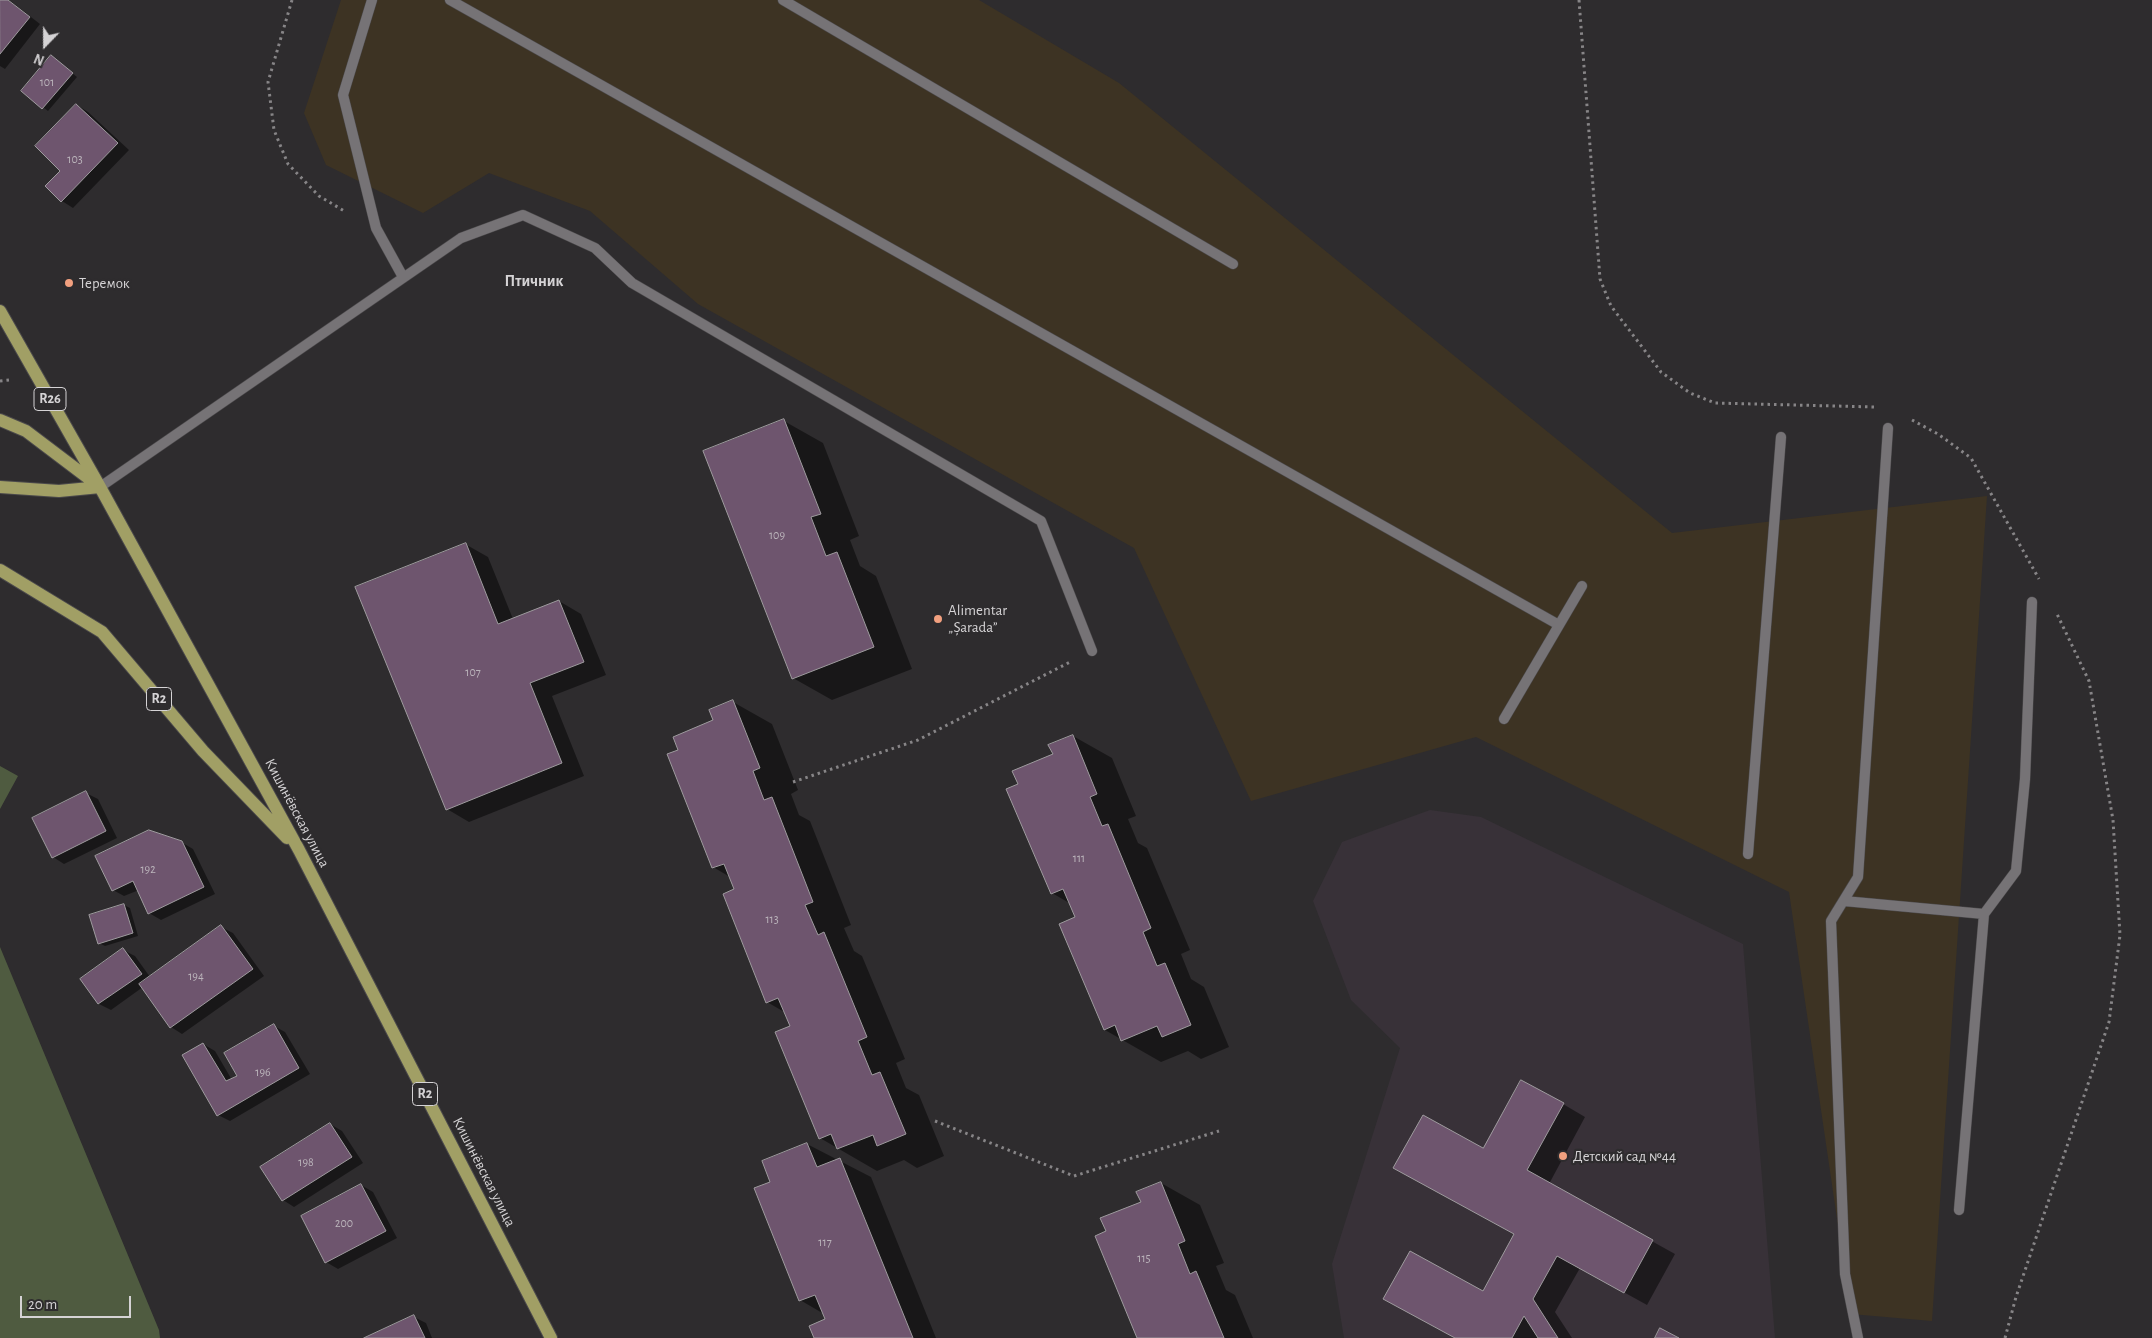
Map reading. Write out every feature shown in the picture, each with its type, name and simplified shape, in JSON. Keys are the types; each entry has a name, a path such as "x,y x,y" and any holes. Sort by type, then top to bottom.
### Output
{"main road":[{"name":"Кишинёвская улица","path":"0,311 100,487 300,850 552,1338"},
{"path":"0,420 26,430 100,487"},
{"path":"0,487 59,491 100,487"},
{"name":"R2","path":"0,570 102,632 203,751 300,850"}],"lane":[{"path":"372,0 344,95 376,228 403,277"},
{"path":"450,0 1559,625"},
{"path":"783,0 1233,264"},
{"path":"100,487 461,238 523,215 596,248 632,283 1041,520 1092,651"},
{"path":"1858,1338 1845,1274 1831,922 1858,877 1888,428"},
{"path":"1748,854 1781,437"},
{"path":"1504,719 1582,586"},
{"path":"1958,1210 1984,914 2016,871 2025,779 2032,602"},
{"path":"1844,901 1984,914"}],"path":[{"path":"292,0 268,82 274,130 288,164 319,196 376,228"},
{"path":"1579,0 1600,278 1612,306 1661,372 1690,393 1715,403 1877,407"},
{"path":"1904,416 1938,434 1971,458 2044,586"},
{"path":"2005,1338 2016,1297 2109,1022 2120,935 2113,820 2089,681 2056,612"},
{"path":"793,782 918,740 1092,651"},
{"path":"935,1121 1074,1176 1219,1131"}],"shaded area":[{"path":"341,0 979,0 1119,83 1672,533 1987,496 1932,1321 1851,1314 1789,892 1476,737 1251,801 1134,548 698,304 590,211 489,173 423,213 326,165 304,113"},
{"name":"Детский сад №44","path":"1430,810 1481,817 1743,944 1775,1338 1344,1338 1332,1264 1400,1048 1351,1000 1313,901 1342,842"}],"green space":[{"path":"0,766 18,776 0,809"},
{"path":"0,947 159,1330 160,1338 0,1338"}],"building":[{"path":"0,0 8,0 30,17 0,54"},
{"path":"51,55 73,73 42,109 21,91"},
{"path":"76,104 118,143 61,202 45,186 60,171 35,146"},
{"path":"784,419 821,514 811,517 826,556 837,552 874,647 792,679 703,451"},
{"path":"466,543 498,624 559,600 584,662 530,683 562,763 446,810 355,587"},
{"path":"733,700 760,768 753,771 764,800 772,797 813,902 805,905 818,935 824,932 867,1037 858,1041 872,1075 880,1072 906,1134 877,1146 873,1135 837,1149 831,1134 819,1139 775,1032 790,1026 778,998 766,1003 723,894 734,889 724,864 712,868 667,754 678,750 673,737 713,720 709,710"},
{"path":"1073,735 1097,794 1090,797 1102,826 1108,824 1151,928 1143,932 1157,966 1165,963 1191,1025 1162,1037 1157,1026 1121,1041 1115,1025 1104,1030 1059,924 1075,917 1063,889 1051,894 1006,789 1018,784 1012,771 1053,754 1048,745"},
{"path":"86,791 106,831 52,858 32,818"},
{"path":"149,830 182,841 204,887 148,914 133,881 112,891 95,856"},
{"path":"124,904 133,933 98,944 89,915"},
{"path":"221,925 253,969 170,1028 139,984"},
{"path":"123,948 142,974 98,1004 80,979"},
{"path":"274,1024 299,1068 217,1116 182,1055 203,1043 226,1081 237,1076 224,1053"},
{"path":"1521,1080 1564,1103 1527,1170 1653,1240 1624,1293 1557,1256 1533,1299 1558,1338 1538,1338 1524,1316 1512,1338 1455,1338 1383,1299 1410,1251 1483,1291 1514,1234 1393,1168 1423,1115 1483,1148"},
{"path":"330,1123 352,1157 282,1201 260,1167"},
{"path":"807,1143 817,1167 840,1158 913,1338 814,1338 809,1326 825,1319 815,1295 799,1301 754,1188 770,1182 762,1161"},
{"path":"1161,1182 1185,1241 1178,1244 1190,1274 1196,1271 1224,1338 1137,1338 1095,1236 1106,1231 1100,1218 1141,1202 1136,1192"},
{"path":"361,1184 386,1231 325,1263 301,1216"},
{"path":"414,1315 425,1338 364,1338"},
{"path":"1660,1328 1679,1338 1655,1338"}],"place":[{"name":"Теремок","path":"69,283"},
{"name":"Alimentar „Șarada”","path":"938,619"},
{"name":"Детский сад №44","path":"1563,1156"}],"district":[{"name":"Птичник","path":"534,281"}]}
